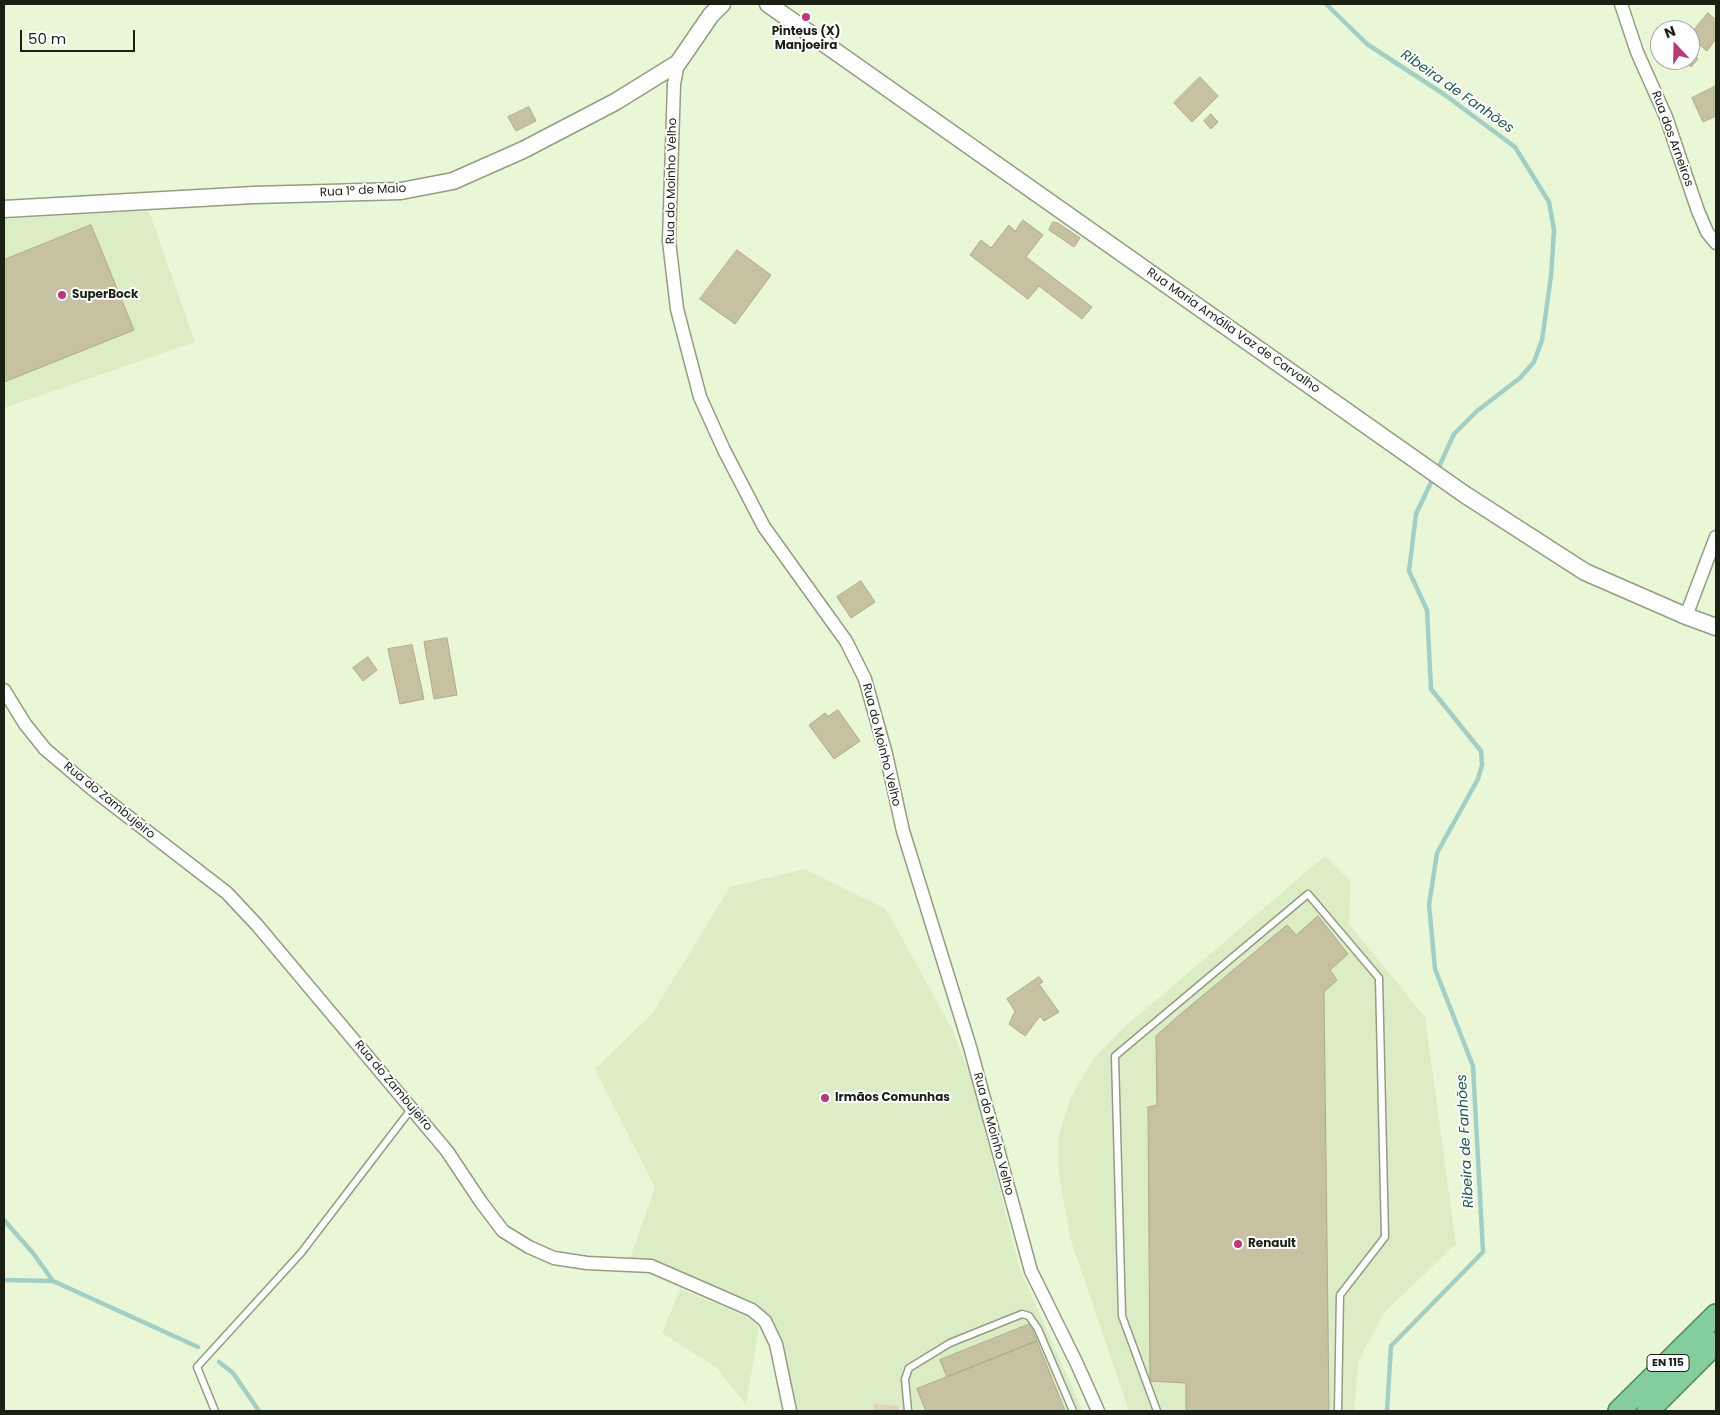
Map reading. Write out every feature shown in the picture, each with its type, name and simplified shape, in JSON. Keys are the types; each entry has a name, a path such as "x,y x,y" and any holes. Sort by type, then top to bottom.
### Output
{"highway":[{"name":"EN 115","path":"1619,1411 1716,1315"},
{"name":"EN 115","path":"1648,1411 1716,1343"}],"street":[{"name":"Rua Maria Amália Vaz de Carvalho","path":"768,4 1464,494 1585,572 1716,627"},
{"name":"Rua dos Arneiros","path":"1621,4 1637,52 1666,117 1698,211 1707,232 1716,243"},
{"name":"Rua 1º de Maio","path":"4,209 244,196 401,191 453,181 532,146 615,102 678,63 715,7"},
{"name":"Rua do Moinho Velho","path":"678,63 674,84 669,241 677,310 700,397 724,450 764,527 846,641 865,679 886,754 903,831 970,1046 1031,1272 1098,1411"},
{"path":"1686,616 1716,537"},
{"name":"Rua do Zambujeiro","path":"4,690 25,724 45,749 91,788 227,893 257,925 447,1151 503,1231 529,1247 554,1258 587,1263 651,1266 752,1310 766,1321 776,1344 790,1411"}],"lane":[{"path":"1157,1411 1122,1316 1115,1056 1308,894 1379,978 1385,1237 1340,1295 1338,1411"},
{"path":"215,1411 197,1366 301,1253 412,1108"},
{"path":"908,1411 905,1379 909,1368 950,1343 1022,1314 1029,1316 1038,1329 1073,1411"}],"shaded area":[{"path":"149,211 195,342 4,408 4,219"},
{"path":"1325,856 1351,882 1349,924 1425,1017 1456,1244 1384,1313 1359,1360 1354,1411 1129,1411 1070,1238 1059,1174 1058,1139 1071,1097 1094,1058 1122,1029"},
{"path":"805,869 886,909 952,1029 972,1080 1020,1270 1083,1411 798,1411 773,1322 757,1303 662,1266 630,1258 655,1188 595,1069 652,1014 730,887"},
{"path":"680,1289 750,1318 759,1328 746,1405 717,1368 662,1333"},
{"path":"874,1404 899,1406 899,1411 874,1411"}],"building":[{"path":"1708,13 1716,20 1716,39 1707,51 1700,45 1700,23"},
{"path":"1200,77 1218,96 1192,122 1174,103"},
{"path":"1716,86 1716,116 1703,122 1692,98"},
{"path":"529,107 536,121 516,131 508,117"},
{"path":"1211,114 1218,122 1211,129 1204,121"},
{"path":"1023,220 1043,235 1026,257 1092,307 1082,319 1039,286 1028,299 970,255 981,240 991,248 1009,225 1015,231"},
{"path":"1053,222 1058,223 1080,238 1074,247 1049,230"},
{"name":"SuperBock","path":"91,225 134,330 4,382 4,260"},
{"path":"737,250 771,275 735,324 700,299"},
{"path":"861,581 875,602 851,618 837,597"},
{"path":"447,638 457,695 434,699 424,642"},
{"path":"412,645 424,699 400,704 388,649"},
{"path":"368,657 377,670 363,681 353,668"},
{"path":"838,710 860,741 834,759 809,725 825,713 828,716"},
{"name":"Renault","path":"1318,916 1348,954 1330,970 1337,980 1324,992 1329,1411 1186,1411 1186,1383 1150,1381 1148,1107 1157,1105 1156,1036 1287,925 1296,935"},
{"path":"1039,977 1043,982 1039,984 1059,1012 1044,1021 1040,1016 1025,1036 1009,1024 1015,1011 1007,999"},
{"path":"1030,1324 1037,1341 947,1377 940,1360"},
{"path":"1037,1341 1065,1411 926,1411 917,1389"}],"waterway":[{"name":"Ribeira de Fanhões","path":"1326,4 1367,44 1445,95 1515,147 1549,202 1554,230 1551,276 1542,340 1534,362 1520,378 1477,411 1454,434 1437,471"},
{"name":"Ribeira de Fanhões","path":"1387,1411 1391,1346 1483,1252 1473,1066 1435,969 1429,905 1437,853 1478,779 1482,765 1481,751 1431,689 1427,610 1409,571 1416,514 1433,478"},
{"path":"4,1220 33,1253 53,1281"},
{"path":"4,1280 53,1281 198,1347"},
{"path":"219,1362 233,1373 259,1411"}],"place":[{"name":"Pinteus (X) Manjoeira","path":"806,17"},
{"name":"SuperBock","path":"62,295"},
{"name":"Irmãos Comunhas","path":"825,1098"},
{"name":"Renault","path":"1238,1244"}]}
